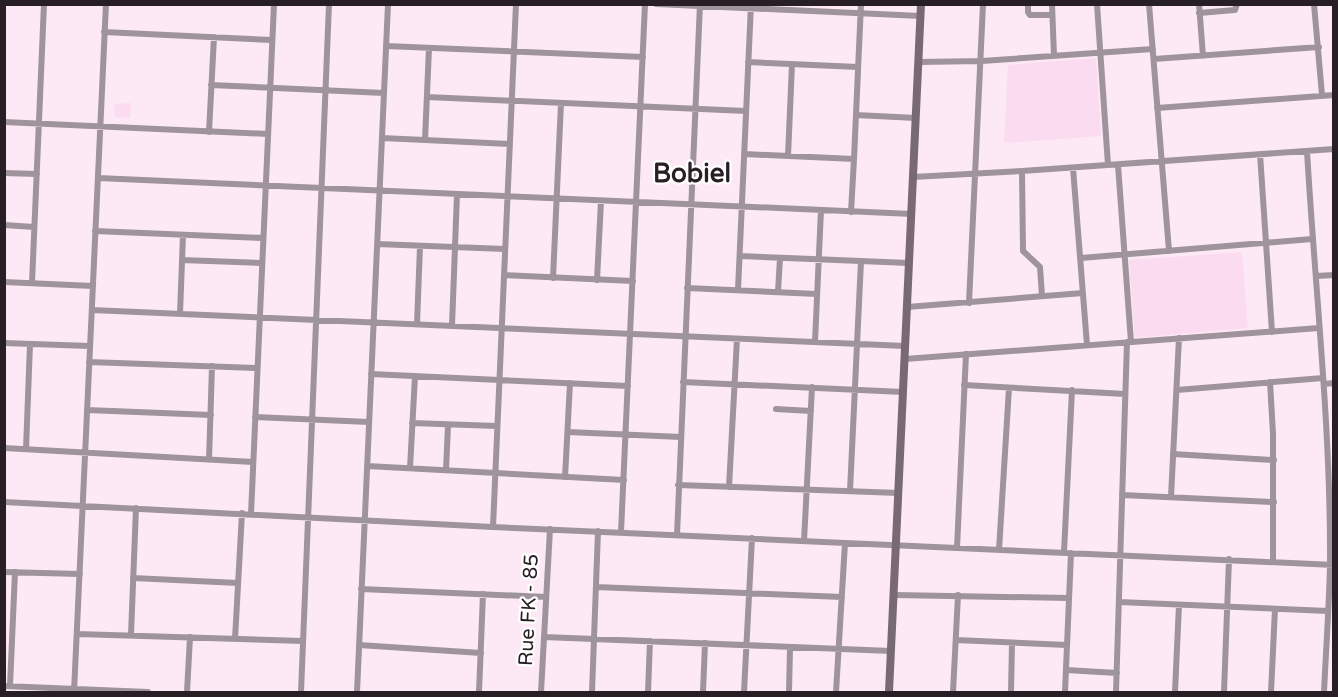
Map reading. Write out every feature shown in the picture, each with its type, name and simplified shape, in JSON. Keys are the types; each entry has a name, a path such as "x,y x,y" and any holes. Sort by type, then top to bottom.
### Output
{"street":[{"path":"32,283 44,4"},
{"path":"74,691 105,4"},
{"path":"251,514 274,4"},
{"path":"301,693 329,4"},
{"path":"357,693 388,4"},
{"path":"492,527 516,4"},
{"path":"621,532 645,4"},
{"path":"656,4 921,16"},
{"path":"851,212 861,4"},
{"path":"889,693 921,4"},
{"path":"969,303 983,4"},
{"path":"1028,4 1030,15 1052,15"},
{"path":"1052,4 1054,56"},
{"path":"1097,4 1108,165"},
{"path":"1149,4 1169,251"},
{"path":"1199,4 1203,56"},
{"path":"1200,13 1234,10 1237,9 1238,4"},
{"path":"1314,4 1322,95"},
{"path":"677,535 700,6"},
{"path":"738,290 751,7"},
{"path":"104,32 272,40"},
{"path":"209,132 214,37"},
{"path":"386,46 643,57"},
{"path":"1154,59 1318,47"},
{"path":"425,140 429,48"},
{"path":"919,62 982,61 1153,49"},
{"path":"748,62 858,67"},
{"path":"788,156 792,64"},
{"path":"211,85 384,93"},
{"path":"1157,108 1334,94"},
{"path":"427,97 746,111"},
{"path":"553,278 561,103"},
{"path":"856,115 916,118"},
{"path":"4,123 268,134"},
{"path":"382,138 510,144"},
{"path":"913,177 1334,149"},
{"path":"1307,151 1324,381 1332,565 1324,693"},
{"path":"744,154 854,159"},
{"path":"1260,154 1272,332"},
{"path":"1116,693 1125,394 1129,342 1118,165"},
{"path":"1072,168 1087,345"},
{"path":"1022,171 1023,251 1040,267 1042,296"},
{"path":"4,173 37,174"},
{"path":"98,178 912,214"},
{"path":"452,326 458,194"},
{"path":"597,280 601,201"},
{"path":"815,342 821,210"},
{"path":"4,225 34,227"},
{"path":"95,231 263,238"},
{"path":"180,314 183,234"},
{"path":"1081,258 1312,239"},
{"path":"377,244 505,249"},
{"path":"417,324 420,246"},
{"path":"740,256 909,263"},
{"path":"778,292 780,258"},
{"path":"182,260 262,263"},
{"path":"850,491 861,261"},
{"path":"504,275 633,281"},
{"path":"1316,276 1334,275"},
{"path":"4,282 93,286"},
{"path":"687,288 818,294"},
{"path":"907,307 1083,293"},
{"path":"92,310 905,346"},
{"path":"905,359 1319,328"},
{"path":"1171,497 1179,338"},
{"path":"729,486 737,339"},
{"path":"4,343 90,346"},
{"path":"26,449 30,344"},
{"path":"957,548 966,354"},
{"path":"89,362 257,368"},
{"path":"210,460 212,366"},
{"path":"371,374 628,386"},
{"path":"410,468 414,376"},
{"path":"1177,390 1270,382 1324,381 1334,383"},
{"path":"683,382 903,392"},
{"path":"1270,382 1274,460 1273,561"},
{"path":"565,477 570,383"},
{"path":"964,385 1125,394"},
{"path":"804,541 812,387"},
{"path":"999,550 1009,388"},
{"path":"1065,693 1069,598 1072,390"},
{"path":"776,409 811,411"},
{"path":"87,410 211,415"},
{"path":"255,417 369,422"},
{"path":"412,423 497,426"},
{"path":"446,470 448,425"},
{"path":"568,432 681,437"},
{"path":"4,448 253,462"},
{"path":"1173,454 1274,460"},
{"path":"367,466 624,480"},
{"path":"678,485 899,493"},
{"path":"1122,495 1274,502"},
{"path":"4,501 492,527 1332,565"},
{"path":"131,635 136,508"},
{"path":"235,639 242,513"},
{"name":"Rue FK - 85","path":"541,693 550,529"},
{"path":"592,693 598,531"},
{"path":"744,693 752,538"},
{"path":"836,693 845,543"},
{"path":"1224,693 1229,559"},
{"path":"4,572 80,574"},
{"path":"15,572 8,632 7,686 148,693"},
{"path":"133,578 238,584"},
{"path":"596,586 842,597"},
{"path":"361,588 546,597"},
{"path":"479,693 483,594"},
{"path":"894,595 1069,598"},
{"path":"953,693 958,595"},
{"path":"1119,602 1328,611"},
{"path":"1175,693 1179,605"},
{"path":"1271,693 1275,609"},
{"path":"77,634 303,641"},
{"path":"187,693 190,637"},
{"path":"544,637 891,651"},
{"path":"956,640 1067,645"},
{"path":"648,693 650,641"},
{"path":"703,693 705,643"},
{"path":"1011,693 1012,643"},
{"path":"359,645 481,653"},
{"path":"789,693 790,647"},
{"path":"1066,670 1117,673"}],"shaded area":[{"path":"1096,58 1101,136 1004,143 1008,65"},
{"path":"131,103 130,118 115,117 114,104"},
{"path":"1242,252 1248,328 1135,338 1129,260"}],"district":[{"name":"Bobiel","path":"692,173"}]}
